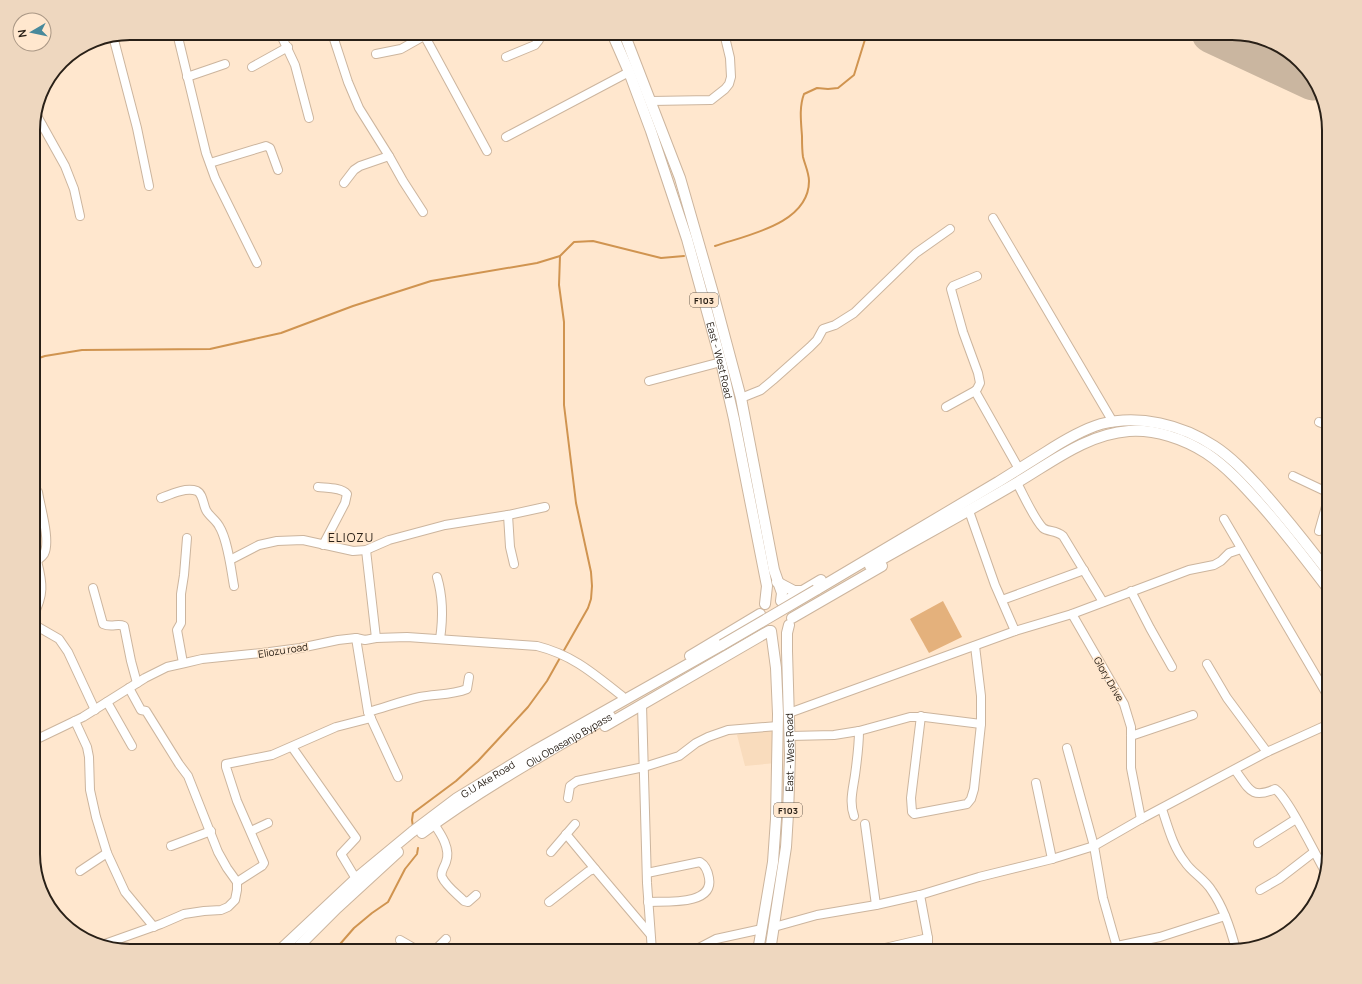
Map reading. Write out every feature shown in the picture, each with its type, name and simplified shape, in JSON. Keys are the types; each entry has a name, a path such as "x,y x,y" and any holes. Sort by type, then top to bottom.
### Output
{"main road":[{"name":"East - West Road","path":"615,40 629,72 651,131 687,238 721,362 734,419 767,586 765,604"},
{"name":"East - West Road","path":"627,40 680,178 713,292 740,398 777,582 782,593 783,602"},
{"path":"535,754 566,747 770,631 781,631 790,621 953,524 969,512 977,500 1019,469 1086,429 1113,422 1133,420 1165,424 1198,437 1214,446 1239,466 1278,508 1322,564"},
{"path":"765,604 774,600 783,602 922,521 1017,483 1073,449 1100,436 1129,431 1143,431 1175,438 1206,454 1230,472 1272,518 1322,581"},
{"name":"Olu Obasanjo Bypass","path":"301,944 391,858 434,824 535,754 723,648 977,500"},
{"path":"777,582 794,591 803,591"},
{"name":"F103","path":"783,602 789,608 790,621"},
{"name":"F103","path":"765,604 760,614 760,618 763,625 770,631"},
{"path":"535,754 576,723 760,614"},
{"name":"East - West Road","path":"771,944 786,847 790,755 787,634 790,621"},
{"name":"East - West Road","path":"759,944 773,862 777,803 778,726 776,668 774,643 770,631"},
{"name":"G.U Ake Road","path":"287,944 356,878 412,832 474,787 535,754"}],"street":[{"path":"179,40 187,78 210,163 231,211 257,263"},
{"path":"284,40 295,65 309,118"},
{"path":"334,40 348,82 359,108 423,212"},
{"path":"376,54 401,49 414,40"},
{"path":"426,40 487,151"},
{"path":"506,58 535,45 539,40"},
{"path":"651,101 711,100 725,89 731,78 730,58 726,40"},
{"path":"114,42 137,128 149,186"},
{"path":"252,67 288,47"},
{"path":"187,78 225,64"},
{"path":"506,137 629,72"},
{"path":"40,122 65,166 72,183 80,216"},
{"path":"210,163 266,146 270,148 278,170"},
{"path":"344,184 354,170 360,166 389,156"},
{"path":"993,218 1113,422"},
{"path":"740,398 761,390 774,380 817,340 823,329 835,325 854,313 916,253 950,229"},
{"path":"946,407 975,391 980,383 978,373 962,332 951,290 953,286 977,276"},
{"path":"649,381 721,362"},
{"path":"975,391 1019,469"},
{"path":"1293,476 1322,490"},
{"path":"1017,483 1037,519 1044,528 1058,532 1063,536 1104,602"},
{"path":"318,487 339,489 347,494 345,503 323,545"},
{"path":"161,498 175,492 196,491 200,494 206,510 220,527 230,560 234,586"},
{"path":"40,503 46,544 44,553 40,557"},
{"path":"230,560 259,545 277,541 304,540 353,551 366,550 389,540 445,525 508,515 545,507"},
{"path":"969,512 995,585 1015,631"},
{"path":"508,515 510,547 514,564"},
{"path":"1224,519 1322,686"},
{"path":"1319,531 1322,520"},
{"path":"183,663 177,630 181,623 187,538"},
{"path":"789,713 1015,631 1072,614 1188,570 1214,565 1221,561 1229,553 1241,549"},
{"path":"366,550 376,638"},
{"path":"1002,600 1084,570"},
{"path":"437,577 442,600 440,639"},
{"path":"40,581 42,589 40,598"},
{"path":"93,588 103,624 108,626 124,626 137,683"},
{"path":"1131,591 1172,667"},
{"name":"Glory Drive","path":"1072,614 1124,704 1131,727 1131,768 1141,819"},
{"path":"40,628 59,639 68,652 94,710"},
{"name":"Eliozu road","path":"40,738 76,721 137,683 167,667 202,660 262,654 356,638 365,640 376,638 407,637 530,645 552,649 573,659 622,696"},
{"path":"356,638 369,715 398,778"},
{"path":"921,716 911,798 912,812 914,814 967,804 971,800 974,789 981,724 975,646"},
{"path":"1207,664 1227,698 1267,752"},
{"path":"237,882 262,866 264,863 237,801 226,764 272,755 336,727 369,715 389,705 420,697 460,692 467,689 469,677"},
{"path":"112,942 154,927 184,914 221,910 228,907 235,900 237,890 237,882 218,852 188,776 146,711 141,710 129,688"},
{"path":"107,702 132,746"},
{"path":"642,705 651,944"},
{"path":"1131,736 1194,715"},
{"path":"790,736 834,735 859,731 910,717 921,716 981,724"},
{"path":"76,721 87,747 89,757 90,790 96,817 107,853 125,892 154,927"},
{"path":"568,798 570,786 577,781 644,767 679,756 708,736 728,730 778,726"},
{"path":"774,927 817,915 876,905 920,895 979,877 1052,859 1094,846 1141,819 1267,752 1322,727"},
{"path":"854,816 851,809 851,800 859,748 859,731"},
{"path":"292,747 356,838 341,854 356,878"},
{"path":"1067,748 1094,846 1103,898 1117,944"},
{"path":"1235,770 1252,791 1258,794 1266,793 1275,789 1280,792 1321,865"},
{"path":"1036,783 1052,859"},
{"path":"1162,809 1169,831 1185,863 1201,877 1213,891 1225,916 1234,944"},
{"path":"1258,843 1296,819"},
{"path":"250,831 268,823"},
{"path":"434,824 443,837 446,851 447,861 442,872 443,878 464,901 468,902 476,895"},
{"path":"551,852 575,824"},
{"path":"864,824 876,905"},
{"path":"171,846 211,831"},
{"path":"566,834 650,934"},
{"path":"1260,890 1279,879 1314,852"},
{"path":"80,872 107,853"},
{"path":"647,873 700,862 706,868 710,880 708,889 698,897 684,900 648,902"},
{"path":"549,902 589,871 595,869"},
{"path":"920,895 928,944"},
{"path":"1136,944 1225,916"},
{"path":"706,944 716,939 762,929"},
{"path":"902,944 928,938"},
{"path":"441,944 446,939"},
{"path":"400,940 407,944"}],"shaded area":[{"path":"943,601 962,637 929,653 910,619"},
{"path":"775,728 776,763 745,766 737,735 745,731"}],"waterway":[{"path":"715,246 774,226 788,218 799,208 806,196 809,181 802,149 802,99 804,94 817,88 838,88 854,75 865,40"},
{"path":"563,652 588,608 591,599 592,586 591,572 576,503 564,405 564,322 559,285 560,256 574,242 593,241 661,258 684,256"},
{"path":"40,358 82,350 210,349 281,333 353,306 431,281 537,263 560,256"},
{"path":"413,827 413,813 456,781 478,761 528,707 547,681 561,656"},
{"path":"340,944 354,928 388,902 405,869 417,854 418,848"}],"runway":[{"path":"1227,40 1304,76"}],"district":[{"name":"ELIOZU","path":"351,537"}]}
